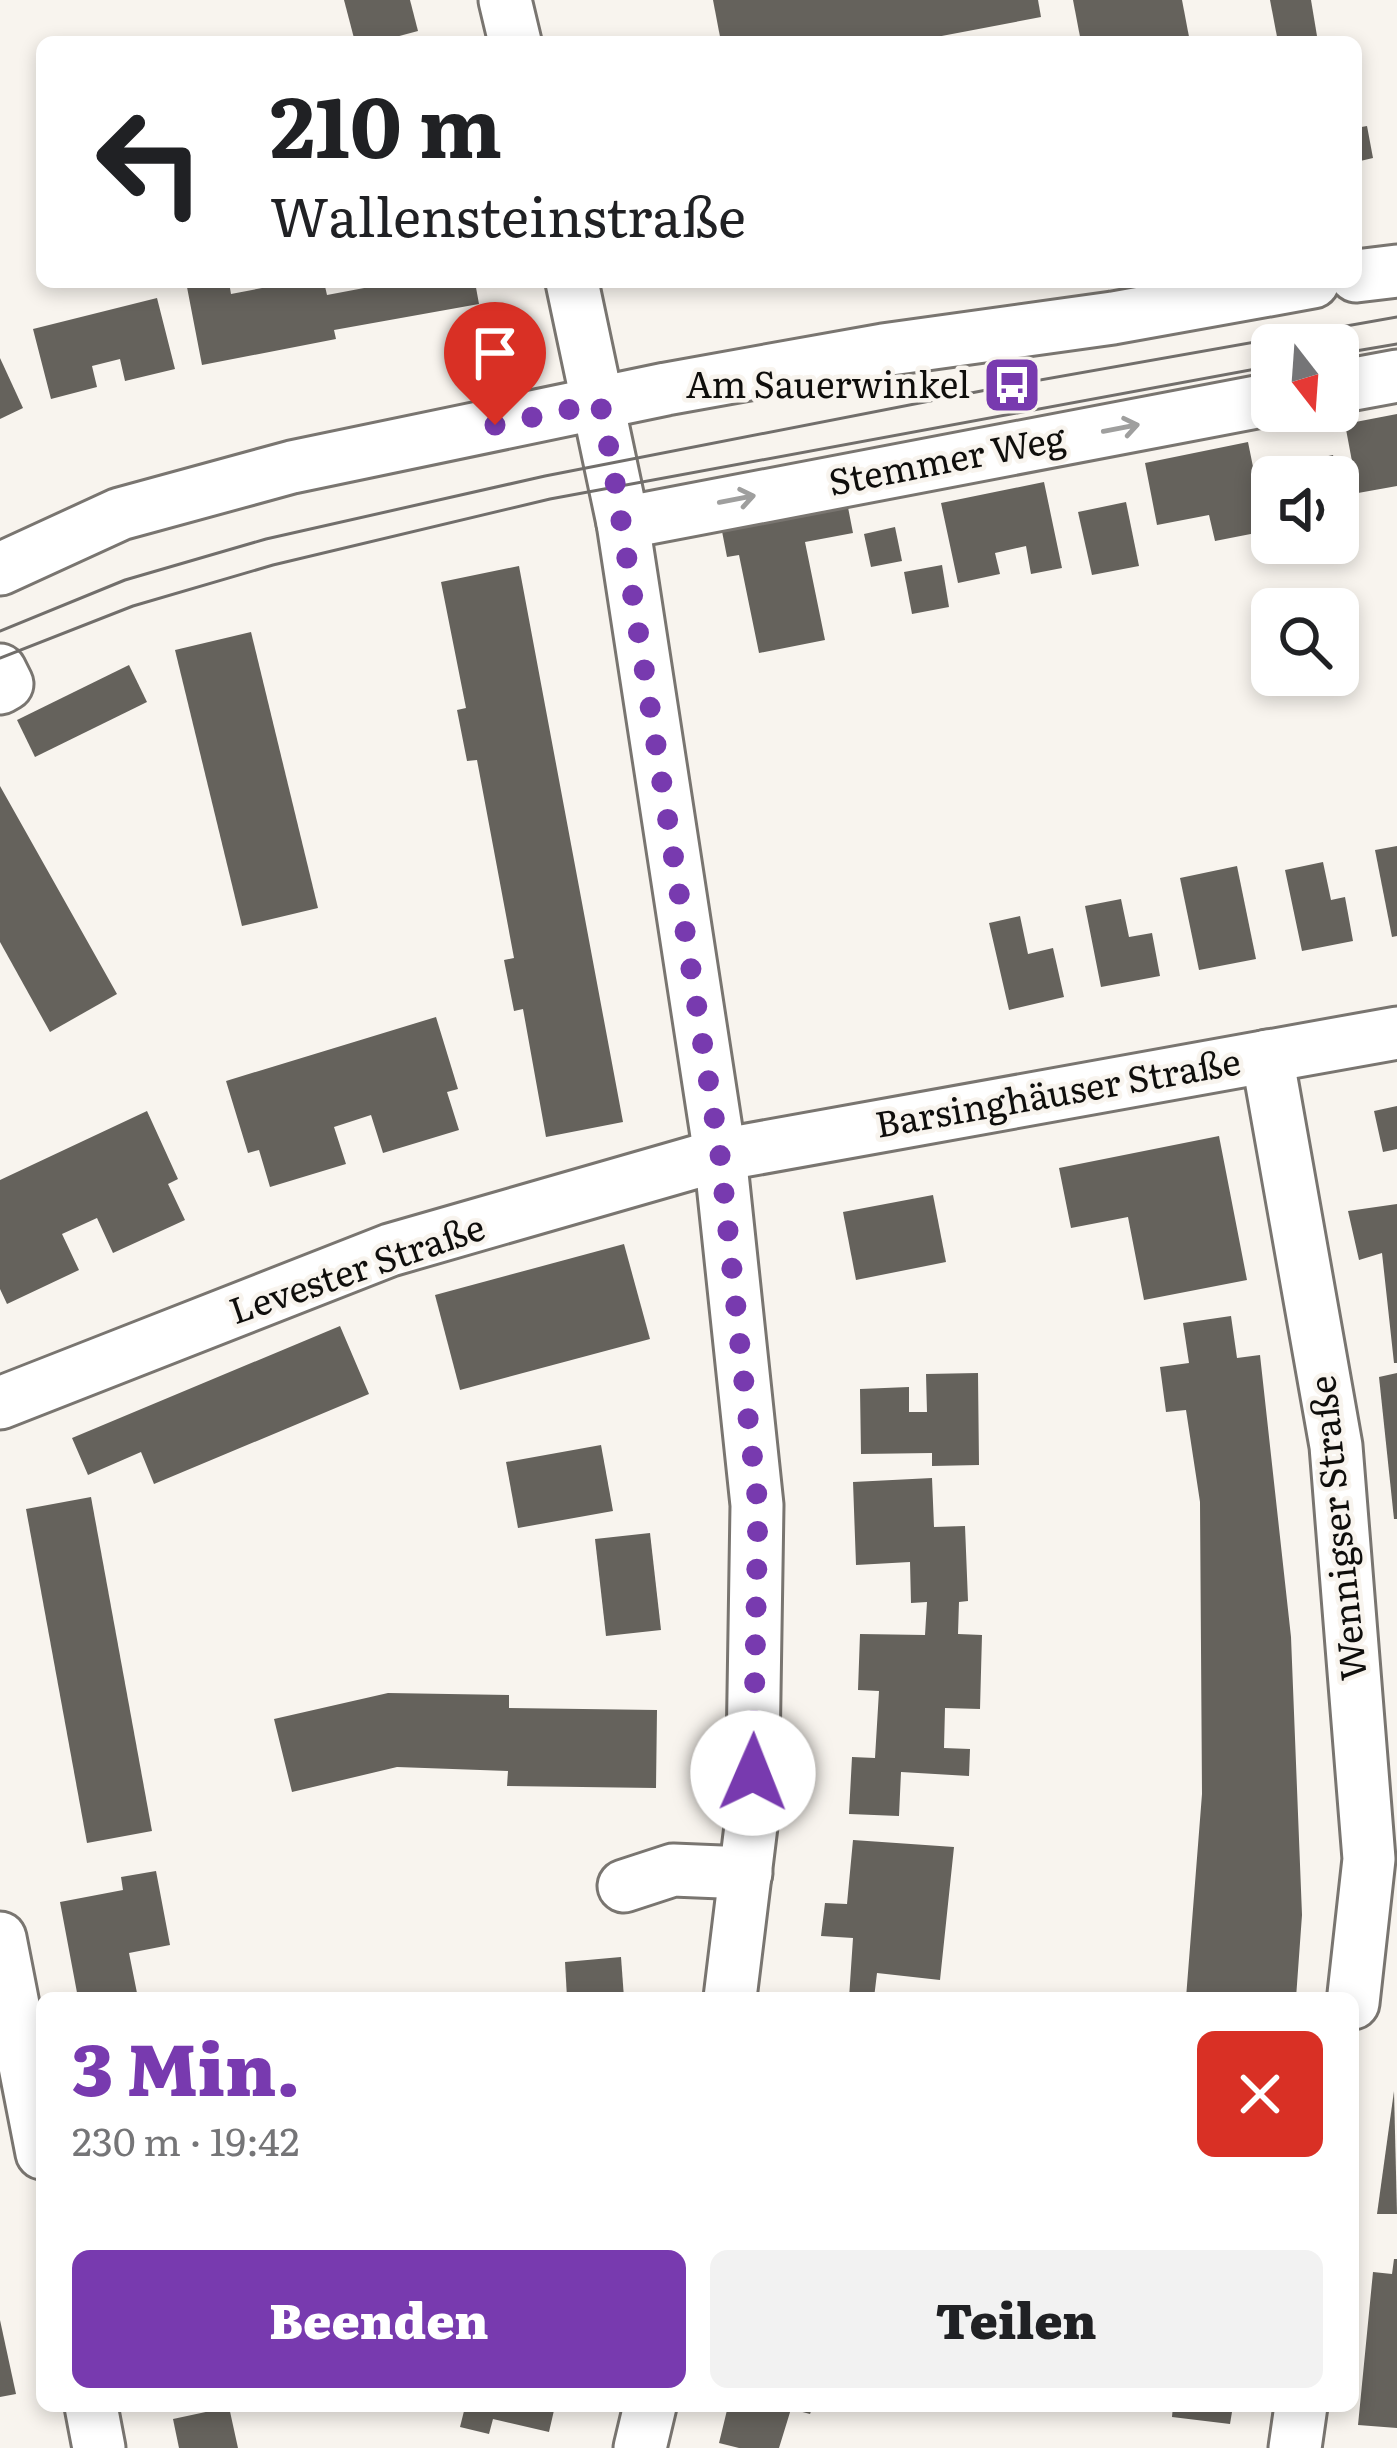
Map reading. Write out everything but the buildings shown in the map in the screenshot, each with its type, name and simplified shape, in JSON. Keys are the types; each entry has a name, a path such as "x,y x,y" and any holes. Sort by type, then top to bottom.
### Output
{"street":[{"path":"505,0 514,36"},
{"path":"1362,275 1397,271"},
{"path":"573,288 623,523 720,1155 758,1505 752,1818 731,1992"},
{"path":"0,569 120,514 180,494 600,403 883,350 1113,318 1280,288"},
{"path":"1359,383 1397,376"},
{"name":"Stemmer Weg","path":"623,523 1251,404"},
{"path":"0,670 7,684 0,688"},
{"name":"Barsinghäuser Straße","path":"720,1155 1397,1033"},
{"name":"Wennigser Straße","path":"1267,1056 1336,1446 1369,1859 1354,1992"},
{"name":"Levester Straße","path":"0,1403 390,1250 720,1155"},
{"path":"624,1886 673,1870 746,1873"},
{"path":"0,1938 36,2122"},
{"path":"92,2412 99,2448"},
{"path":"640,2448 649,2412"},
{"path":"1294,2448 1300,2412"}],"tram line":[{"path":"0,631 125,580 266,539 545,476 1012,385 1397,317"},
{"path":"1359,350 1397,344"},
{"path":"0,658 133,606 273,565 550,499 1251,370"}],"place":[{"name":"Am Sauerwinkel","path":"1012,385"}],"route":[{"path":"495,425 600,403 612,463 720,1155 758,1505 753,1773"}]}
